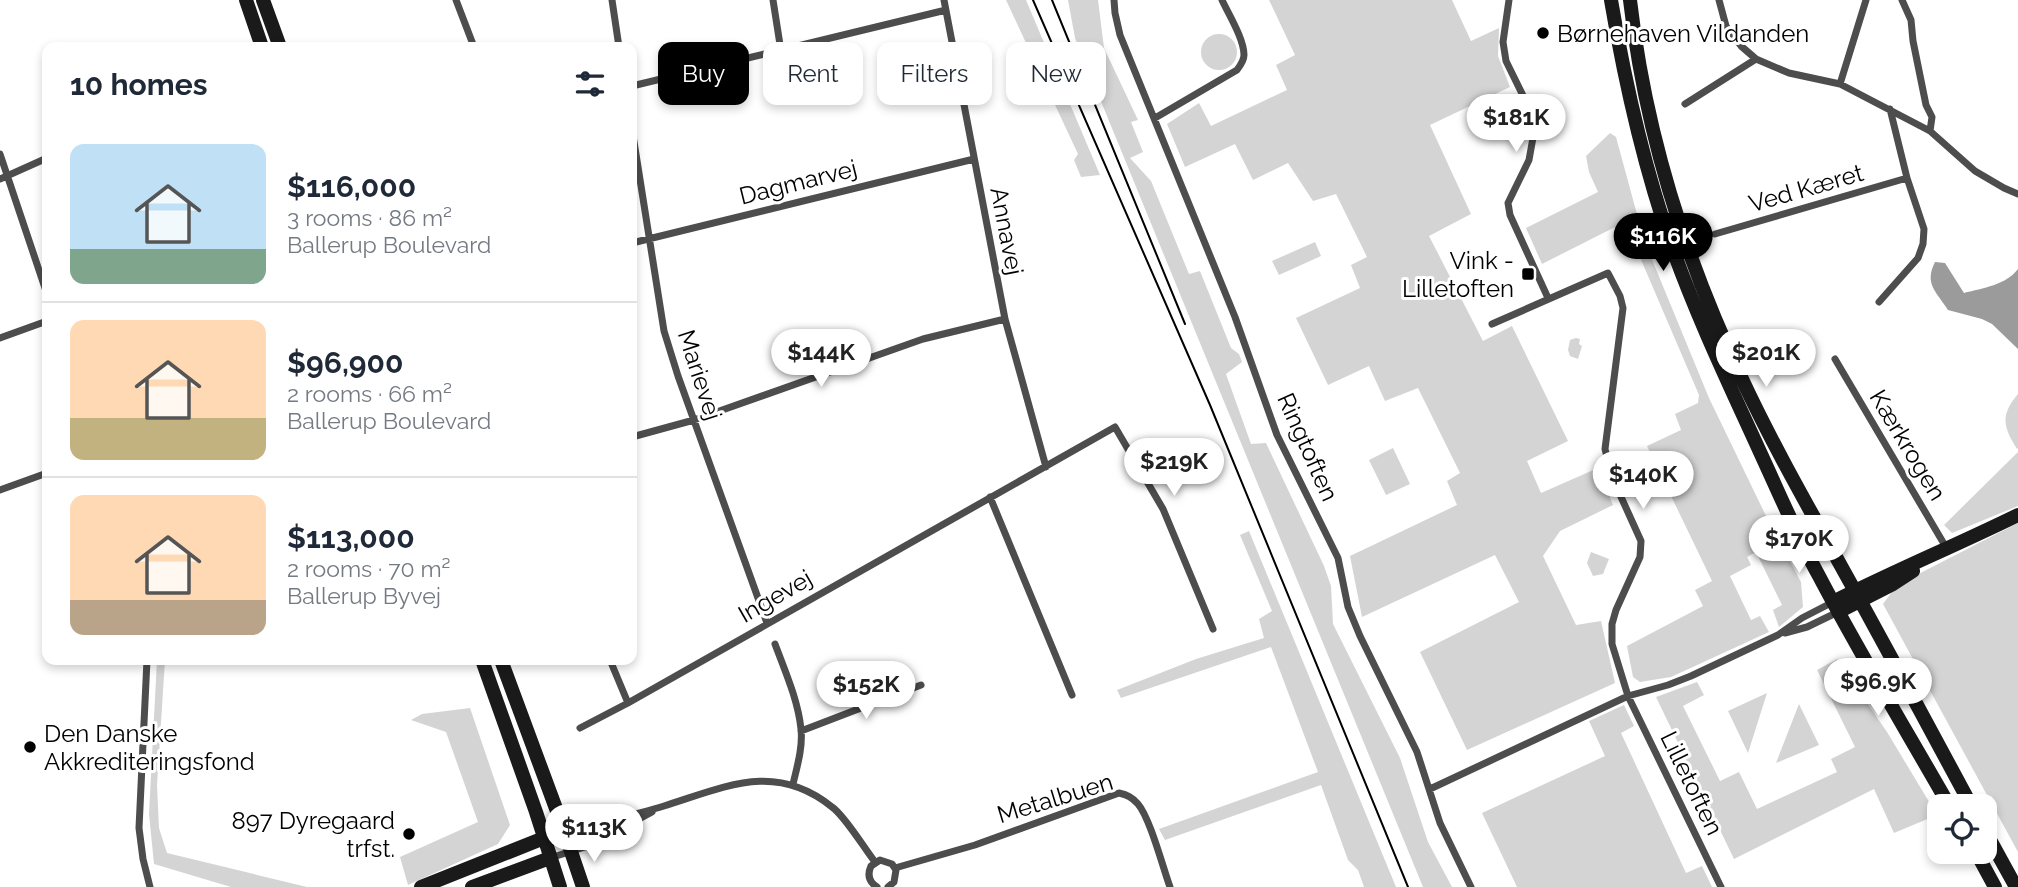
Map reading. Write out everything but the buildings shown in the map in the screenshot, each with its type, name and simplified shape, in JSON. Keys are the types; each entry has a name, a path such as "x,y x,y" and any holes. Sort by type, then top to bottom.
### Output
{"street":[{"path":"246,0 260,42"},
{"path":"263,0 278,42"},
{"path":"456,0 472,42"},
{"path":"612,0 618,42"},
{"path":"773,0 780,42"},
{"name":"Annavej","path":"944,0 1005,319 1046,467"},
{"name":"Ringtoften","path":"1114,0 1120,35 1235,317 1278,435 1338,558 1348,607 1418,752 1440,823 1471,887"},
{"path":"1156,118 1237,70 1242,63 1244,54 1239,35 1222,0"},
{"path":"1509,0 1503,42 1506,61 1533,116 1534,132 1529,160 1508,202 1510,215 1548,298"},
{"path":"1611,0 1634,112 1672,246 1698,314 1791,521 1835,607 1943,794"},
{"path":"1630,0 1654,134 1684,238 1726,344 1754,403 1965,794"},
{"path":"1719,0 1726,26 1741,46 1756,59 1789,73 1840,84 1890,109 1930,131 1975,171 2018,194"},
{"path":"1840,84 1866,0"},
{"path":"1902,0 1911,20 1926,105 1932,117 1930,131"},
{"path":"817,42 946,10"},
{"path":"637,85 763,55"},
{"path":"1685,104 1756,59"},
{"path":"1879,302 1918,258 1924,229 1907,178 1890,109"},
{"path":"0,154 4,177 42,280"},
{"name":"Dagmarvej","path":"637,242 974,159"},
{"path":"4,177 42,160"},
{"name":"Marievej","path":"637,161 664,331 766,623"},
{"name":"Ved Kæret","path":"1715,234 1907,178"},
{"name":"Lilletoften","path":"1492,324 1608,273 1623,302 1605,449 1612,477 1641,541 1640,557 1616,610 1611,629 1612,644 1628,696 1721,887"},
{"path":"637,436 694,419 923,339 1005,319"},
{"path":"0,338 42,323"},
{"name":"Kærkrogen","path":"1835,359 1947,550"},
{"name":"Ingevej","path":"580,728 1115,427 1163,509 1213,629"},
{"path":"0,489 42,475"},
{"path":"990,497 1072,695"},
{"path":"1430,789 1628,696 1691,676 1778,635 1802,618 1857,596 1887,574 1947,550 2018,515"},
{"path":"775,644 795,703 801,731 800,752 793,784"},
{"path":"147,665 139,828 150,887"},
{"path":"484,665 560,887"},
{"path":"503,665 583,887"},
{"path":"612,665 628,703"},
{"path":"801,731 921,685"},
{"path":"421,887 565,831 662,807 730,784 751,780 793,784 834,807 875,862"},
{"name":"Metalbuen","path":"895,868 975,845 1119,793 1128,795 1139,805 1170,887"},
{"path":"472,887 591,845 662,807"},
{"path":"1997,853 2016,887"},
{"path":"877,887 871,883 868,875 871,866 875,862 887,861 895,868 896,878 888,887"},
{"path":"1983,864 1995,887"}],"shaded area":[{"path":"1006,0 1026,0 1044,42 1026,42"},
{"path":"1068,0 1098,0 1103,42 1077,42"},
{"path":"1269,0 1452,0 1471,41 1499,28 1498,56 1510,87 1430,125 1471,214 1429,236 1483,341 1512,326 1568,441 1527,461 1541,493 1598,468 1613,505 1560,531 1543,556 1576,625 1601,621 1615,683 1467,750 1420,652 1519,602 1495,555 1362,617 1350,556 1457,505 1447,481 1460,473 1418,388 1385,401 1369,366 1328,385 1296,318 1360,288 1351,265 1367,257 1336,194 1313,201 1288,163 1253,180 1235,144 1185,167 1167,124 1199,103 1211,126 1287,90 1276,65 1295,55"},
{"path":"1219,34 1232,39 1237,52 1232,65 1219,70 1206,65 1201,52 1206,39"},
{"path":"1106,52 1138,120 1131,122 1143,152 1130,158 1151,181 1189,274 1200,271 1231,348 1239,354 1242,362 1226,374 1251,444 1266,443 1324,566 1331,586 1333,624 1400,758 1428,842 1452,887 1423,887 1102,105 1106,105"},
{"path":"1055,105 1070,105 1100,175 1081,177 1074,160 1078,154"},
{"path":"1610,133 1616,137 1653,262 1709,398 1801,582 1803,607 1779,627 1773,610 1782,605 1756,552 1747,557 1751,565 1730,576 1751,620 1760,616 1769,632 1671,677 1640,682 1633,677 1627,646 1703,606 1695,590 1712,581 1647,446 1681,430 1675,414 1698,403 1699,395 1639,255 1621,224 1542,264 1526,228 1598,192 1589,172 1586,156"},
{"path":"1315,242 1321,256 1279,275 1272,261"},
{"path":"1935,262 1945,263 1964,293 2001,282 2018,269 2018,349 1992,324 1948,310 1931,282"},
{"path":"1580,339 1579,344 1582,346 1578,359 1570,356 1568,350 1570,340"},
{"path":"2018,394 2017,449 2006,427 2006,415"},
{"path":"1393,448 1410,484 1386,495 1369,460"},
{"path":"2018,452 2018,506 1952,533 1944,525"},
{"path":"2018,523 2018,852 1997,813 1997,794 1986,794 1883,604 1897,585"},
{"path":"1249,531 1396,887 1364,887 1358,870 1348,860 1321,785 1165,840 1159,829 1318,772 1271,647 1121,698 1117,690 1196,659 1264,638 1259,619 1272,611 1240,535"},
{"path":"1591,552 1609,559 1603,574 1593,576 1587,563"},
{"path":"1837,659 1887,732 1927,798 1927,819 1894,833 1874,789 1734,859 1656,697 1697,682 1704,695 1683,706 1720,781 1739,772 1757,809 1837,772 1831,759 1855,747 1817,670"},
{"path":"157,665 165,665 157,785 159,828 167,853 307,887 231,887 154,864 149,814"},
{"path":"1767,693 1748,753 1728,711"},
{"path":"1799,704 1819,745 1776,763"},
{"path":"1624,705 1634,726 1621,733 1686,873 1702,866 1712,887 1517,887 1482,813 1605,756 1589,721"},
{"path":"470,708 510,825 498,844 408,885 400,857 478,822 446,732 411,720 422,714"}],"tram line":[{"path":"1033,0 1210,405 1408,887"},
{"path":"1052,0 1185,324"}],"place":[{"name":"Børnehaven Vildanden","path":"1543,33"},
{"name":"Vink - Lilletoften","path":"1528,274"},
{"name":"Den Danske Akkrediteringsfond","path":"30,747"},
{"name":"897 Dyregaard trfst.","path":"409,834"}]}
